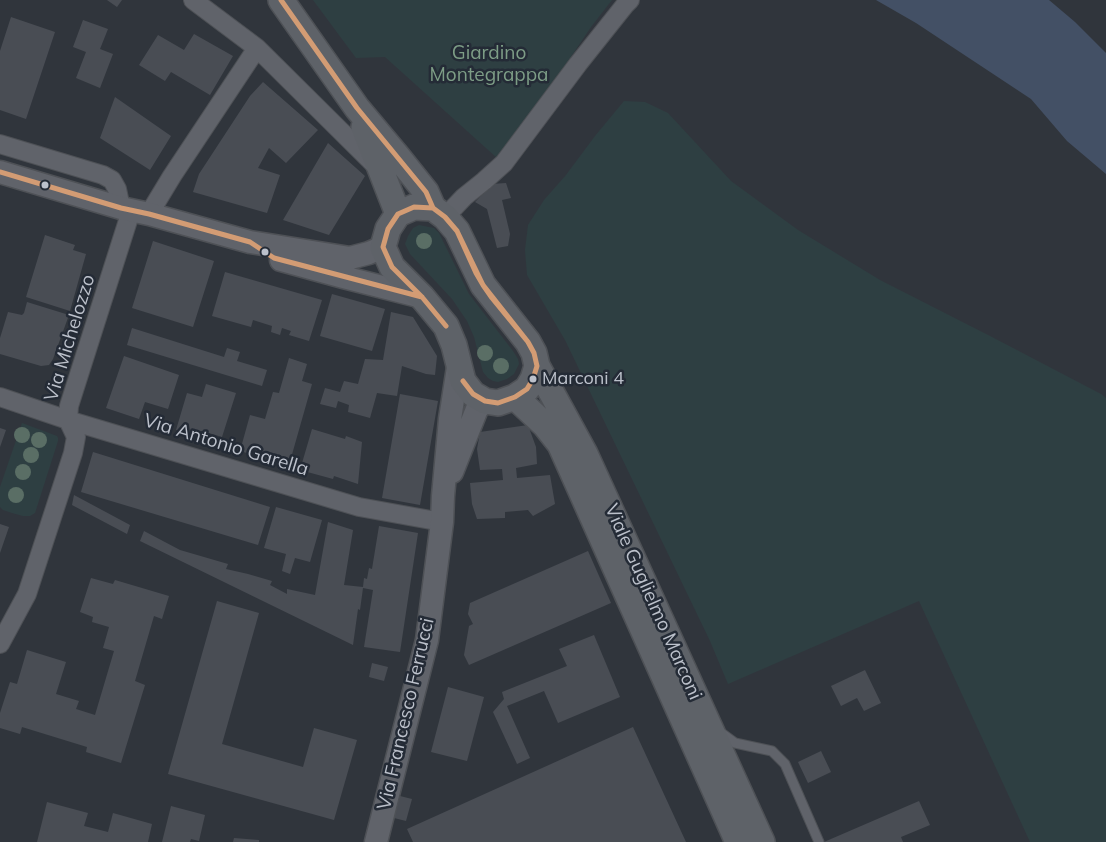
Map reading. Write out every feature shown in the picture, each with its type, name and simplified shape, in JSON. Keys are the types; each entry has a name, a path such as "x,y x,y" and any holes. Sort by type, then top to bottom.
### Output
{"main road":[{"path":"281,0 357,108 426,192 439,213 457,231 483,285 528,342 537,366 533,379 527,389 515,398 498,403 485,401 472,394 463,381 459,361 446,326 422,297 392,267 383,246 388,228 398,214 414,207 439,213"},
{"path":"357,108 398,214"},
{"name":"Viale Guglielmo Marconi","path":"537,366 585,454 762,842"},
{"name":"Viale Guglielmo Marconi","path":"515,398 545,425 560,444 738,842"}],"street":[{"path":"193,0 257,48 382,172"},
{"path":"439,213 484,182 504,163 578,64 630,0"},
{"name":"Via Michelozzo","path":"0,644 27,594 73,454 76,437 68,420 69,406 133,211 172,176 257,48"},
{"path":"0,144 112,180 133,211"},
{"path":"0,172 133,211 250,242 350,258 369,253 383,246"},
{"path":"250,242 274,258 422,297"},
{"name":"Via Francesco Ferrucci","path":"376,842 427,640 442,522 450,419 459,361"},
{"name":"Via Antonio Garella","path":"0,397 68,420 359,507 442,522"},
{"path":"443,496 477,409 485,401"}],"lane":[{"path":"708,724 735,742 772,751 786,764 819,842"}],"green space":[{"name":"Giardino Montegrappa","path":"313,0 612,0 591,27 532,115 497,158 385,57 356,58"},
{"path":"624,101 645,102 668,113 731,181 798,230 880,280 1106,398 1106,842 1030,842 919,601 728,684 710,641 565,340 527,275 525,250 528,225 544,200"},
{"path":"419,225 434,228 439,233 469,294 518,359 519,364 514,374 507,379 498,382 493,381 483,372 474,337 467,321 452,299 410,254 405,244 413,228"},
{"path":"22,423 58,438 35,513 30,516 12,513 0,507 0,487"}],"water":[{"path":"876,0 1049,0 1075,22 1106,53 1106,174 1067,141 1031,99 916,23"}],"building":[{"path":"107,0 122,0 117,7"},
{"path":"11,17 55,32 26,119 0,110 0,51"},
{"path":"83,20 108,29 100,49 113,54 100,88 76,78 86,52 73,47"},
{"path":"194,34 233,56 210,95 171,72 165,81 139,65 158,35 184,50"},
{"path":"263,82 318,130 286,163 269,148 258,168 280,175 267,213 193,192 199,174 250,96"},
{"path":"115,97 171,136 150,170 100,138"},
{"path":"328,143 365,176 329,235 283,220"},
{"path":"506,183 511,198 502,200 510,234 508,246 497,248 487,209 475,202 492,184"},
{"path":"45,235 75,245 73,250 86,254 70,311 26,297"},
{"path":"153,241 214,261 193,327 132,308"},
{"path":"225,272 322,300 309,341 289,335 291,331 282,328 280,335 271,332 272,326 253,320 251,327 212,316"},
{"path":"332,294 385,309 372,351 320,336"},
{"path":"27,302 69,315 49,365 41,366 0,354 0,338 8,312 22,315"},
{"path":"391,312 413,317 437,356 435,375 402,366 397,396 377,393 370,418 348,412 349,405 338,401 336,408 320,404 325,388 340,392 344,381 358,384 365,359 383,360"},
{"path":"132,328 224,357 227,348 240,352 237,361 267,370 262,386 127,345"},
{"path":"124,356 179,375 168,409 145,402 139,419 106,408"},
{"path":"289,358 307,364 302,381 312,384 289,465 240,451 250,415 265,419 273,392 279,393"},
{"path":"206,384 236,393 222,437 202,431 200,437 176,430 187,393 202,397"},
{"path":"400,394 438,401 420,505 382,498"},
{"path":"528,425 536,447 537,464 516,468 517,478 550,475 555,504 533,516 528,510 505,512 505,518 477,519 472,504 470,483 503,480 502,469 480,470 477,449 480,432"},
{"path":"0,428 6,430 0,447"},
{"path":"312,429 345,439 346,436 362,442 358,484 334,476 333,479 300,470"},
{"path":"93,452 270,507 258,545 81,492"},
{"path":"74,495 130,525 127,534 72,505"},
{"path":"276,507 322,520 310,562 295,558 290,574 282,571 286,554 264,548"},
{"path":"328,522 353,530 344,585 363,587 364,578 367,579 369,568 372,569 379,526 418,533 400,652 364,647 373,590 363,588 353,645 140,541 144,531 180,550 228,564 226,569 272,581 270,585 287,594 287,589 315,595"},
{"path":"0,524 9,527 0,553"},
{"path":"588,551 611,603 469,665 464,655 469,626 473,624 468,614 470,603"},
{"path":"91,578 113,584 115,580 169,596 162,619 154,616 135,681 145,685 121,763 86,752 87,747 22,727 20,734 0,728 0,713 10,682 17,684 27,650 66,662 56,694 79,701 76,709 95,715 114,651 103,648 109,627 92,622 93,617 80,612"},
{"path":"217,601 259,613 222,744 303,767 314,728 357,740 334,820 168,774"},
{"path":"594,635 620,697 558,723 544,691 507,706 530,758 517,764 493,712 504,699 502,692 567,666 559,649"},
{"path":"372,663 388,667 384,681 369,677"},
{"path":"865,670 881,703 864,711 857,698 841,706 831,686"},
{"path":"448,687 484,697 467,761 431,752"},
{"path":"633,727 686,842 413,842 407,829"},
{"path":"821,751 831,772 808,783 798,762"},
{"path":"400,796 412,799 406,821 394,818"},
{"path":"919,801 930,825 901,837 903,842 824,842"},
{"path":"47,802 88,813 84,826 108,832 113,813 152,824 148,842 37,842"},
{"path":"171,806 205,815 199,841 191,839 190,842 162,842"},
{"path":"234,838 259,840 259,842 233,842"}],"transit line":[{"path":"281,0 357,108 426,192 433,208"},
{"path":"0,172 121,208 250,242 274,258 422,297"},
{"path":"422,297 392,267 383,247 388,229 398,214 414,207 433,208 445,217 457,231"},
{"path":"457,231 483,285"},
{"path":"457,231 483,285"},
{"path":"483,285 528,342"},
{"path":"483,285 528,342"},
{"path":"422,297 446,326"},
{"path":"422,297 446,326"},
{"path":"463,381 473,394 485,401 498,403 515,397 527,389 533,379 537,366 534,353 528,342"}],"place":[{"name":"Marconi 4","path":"533,379"}]}
